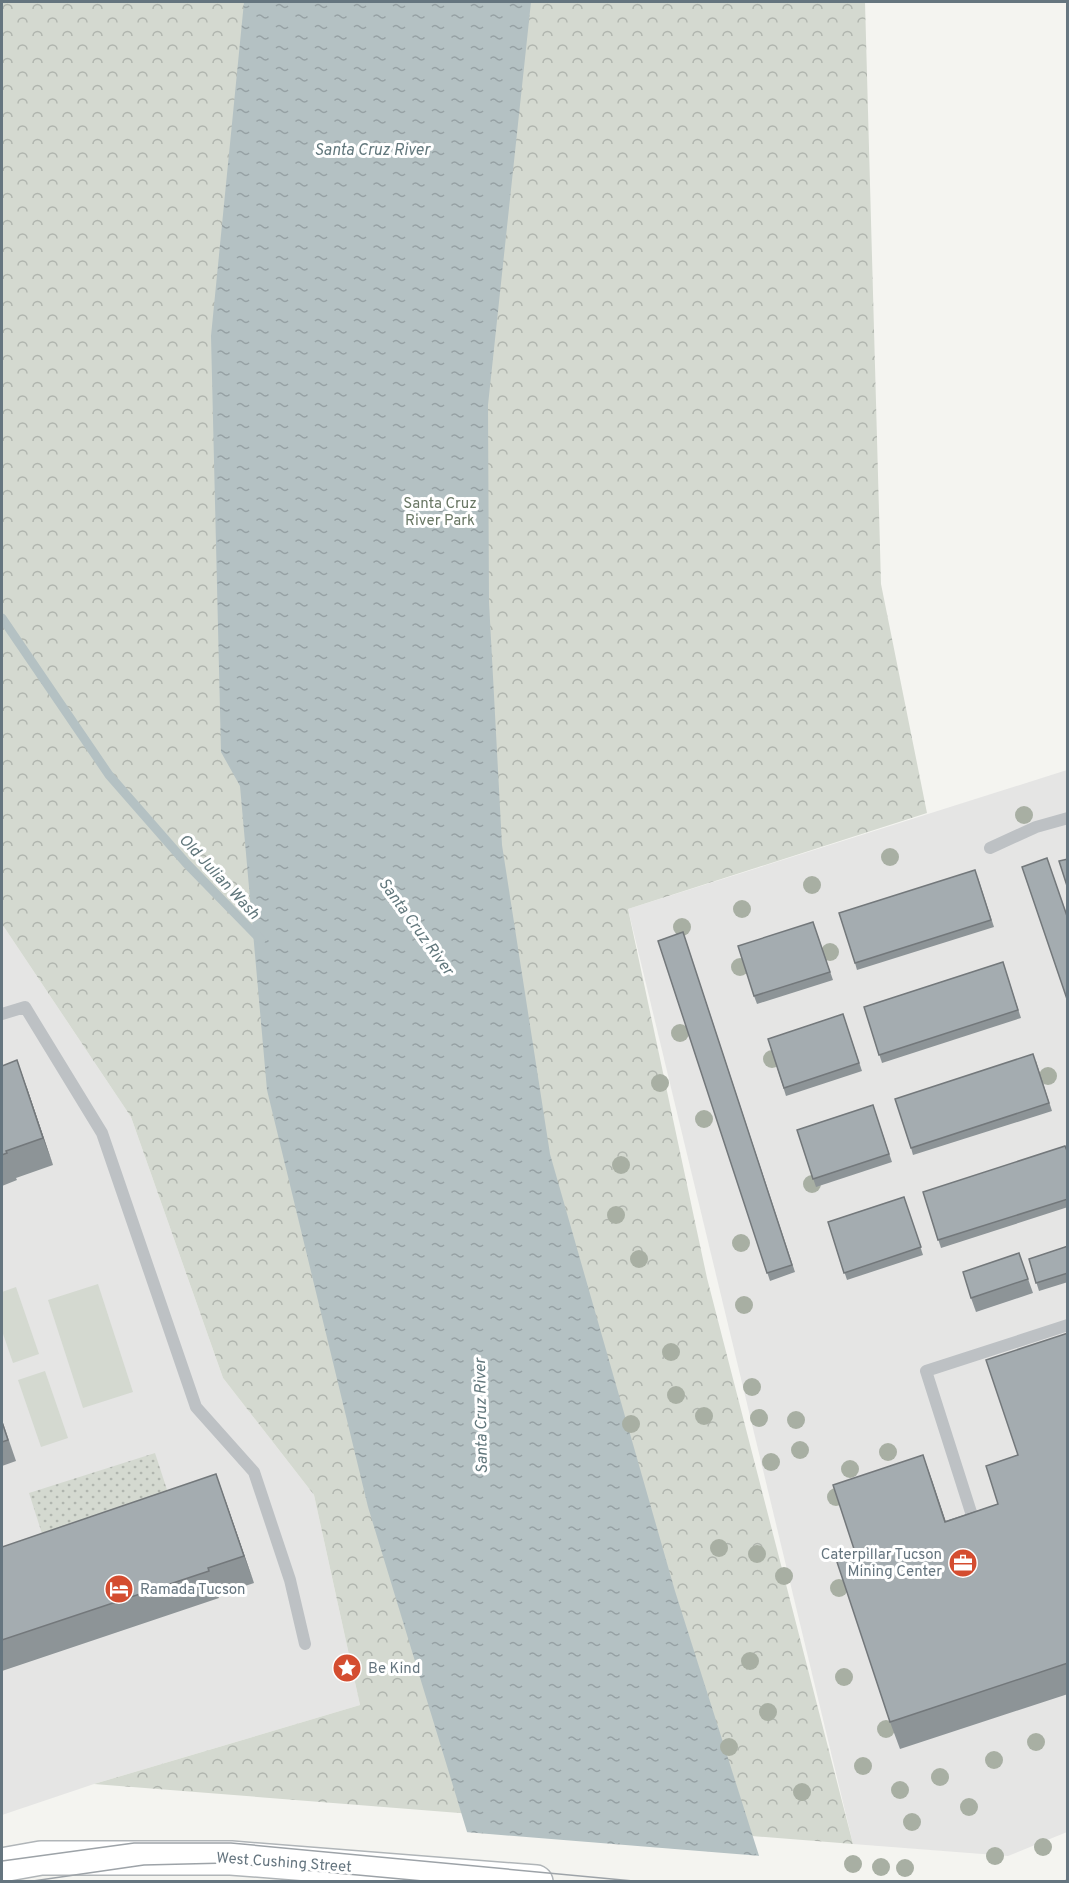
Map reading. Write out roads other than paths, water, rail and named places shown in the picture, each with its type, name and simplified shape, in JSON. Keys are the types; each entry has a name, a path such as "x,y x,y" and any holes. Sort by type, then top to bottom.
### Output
{"street":[{"name":"West Cushing Street","path":"30,1881 139,1856"},
{"name":"West Cushing Street","path":"2,1865 41,1858 139,1856 231,1858 536,1881"}],"lane":[{"path":"990,848 1036,827 1068,818"},
{"path":"2,1014 25,1007 102,1133 196,1407 254,1472 290,1580 305,1644"},
{"path":"976,1530 926,1371 1068,1325"}],"water":[{"name":"Santa Cruz River","path":"244,2 531,2 488,405 489,602 502,845 550,1154 675,1591 767,1881 482,1881 368,1507 267,1090 240,786 221,752 211,336"}],"waterway":[{"name":"Old Julian Wash","path":"2,618 109,775 186,863 261,940"}],"tram line":[{"path":"2,1861 134,1843 231,1843 644,1882"},
{"path":"26,1882 144,1865 227,1863 434,1882"},
{"path":"1060,1882 1068,1880"}],"place":[{"name":"Caterpillar Tucson Mining Center","path":"963,1563"},
{"name":"Ramada Tucson","path":"119,1589"},
{"name":"Be Kind","path":"347,1668"}],"park label":[{"name":"Santa Cruz River Park","path":"440,512"}]}
